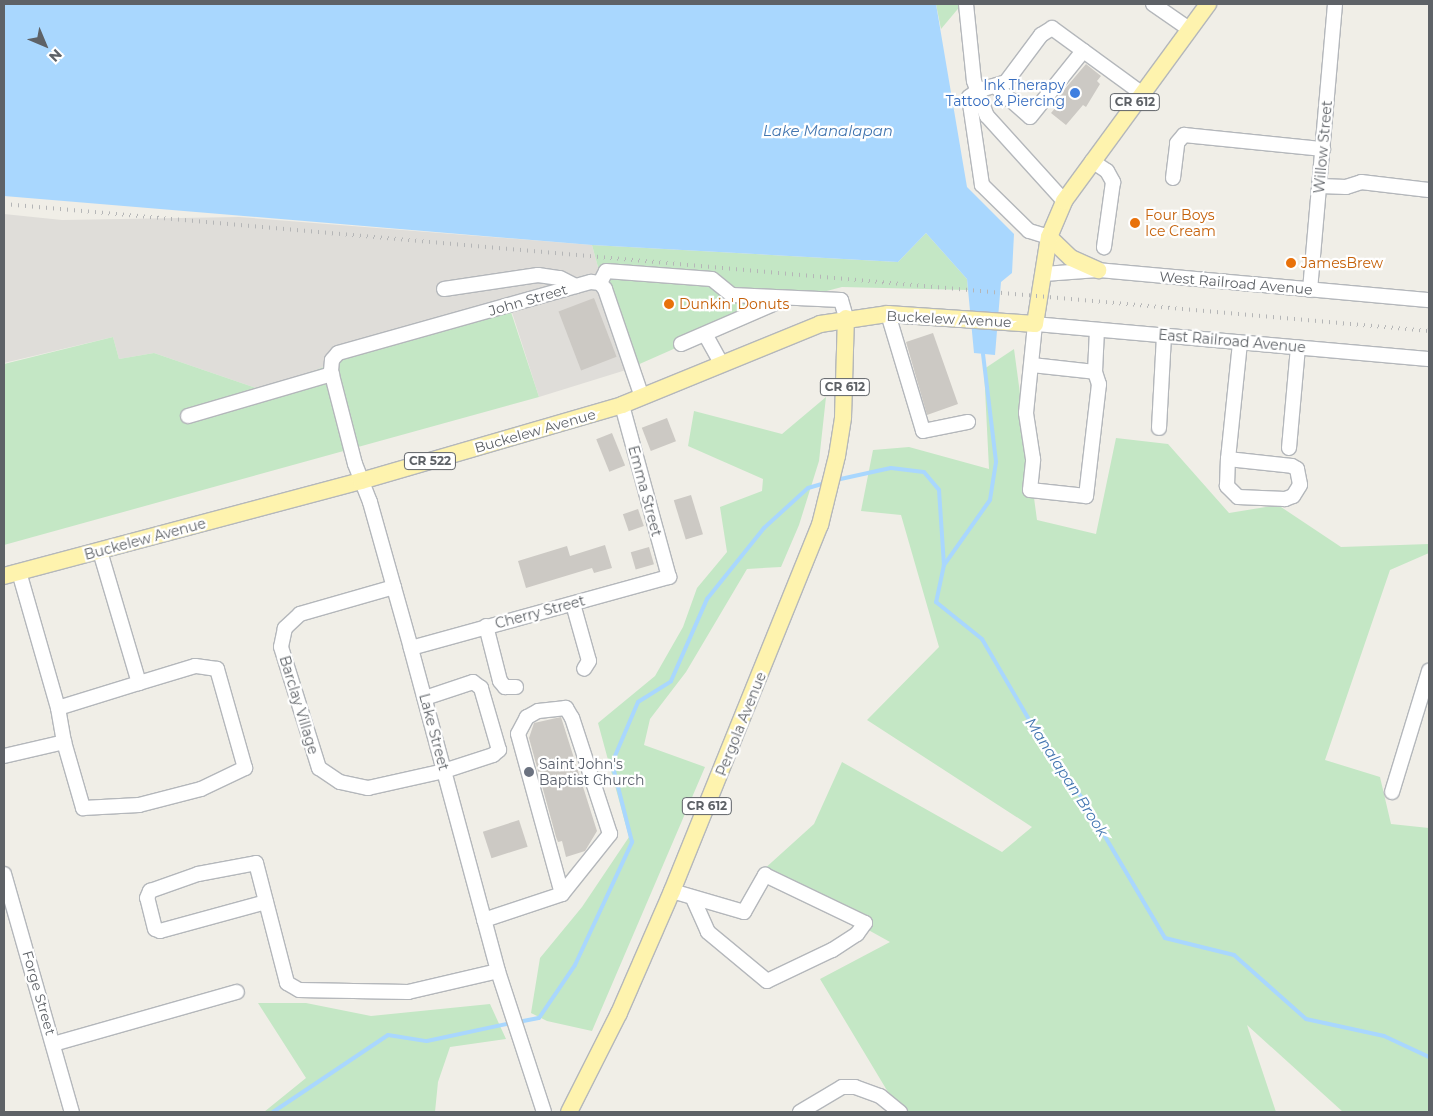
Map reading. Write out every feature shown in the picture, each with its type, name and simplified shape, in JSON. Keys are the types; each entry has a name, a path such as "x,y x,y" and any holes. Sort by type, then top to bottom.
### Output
{"main road":[{"name":"CR 612","path":"1035,324 1049,237 1064,201 1141,93 1208,4"},
{"path":"1049,237 1071,258 1098,270"},
{"name":"Buckelew Avenue","path":"11,574 360,481 622,405 810,327 846,318 888,314 1035,324"},
{"name":"Pergola Avenue","path":"569,1112 619,1014 672,891 804,571 830,492 837,456 847,368 846,318"}],"street":[{"path":"966,4 976,91 987,116 1064,201"},
{"path":"1153,4 1189,30"},
{"name":"Willow Street","path":"1310,290 1335,4"},
{"path":"1049,237 1029,232 982,185 969,97 976,91 996,87 1006,82 1040,35 1049,29 1141,93"},
{"path":"996,87 1030,117 1083,51"},
{"path":"1173,178 1177,143 1184,135 1323,149"},
{"path":"1092,161 1107,171 1113,182 1104,247"},
{"path":"1320,186 1346,187 1361,182 1429,190"},
{"path":"642,397 628,348 606,289 600,283 606,270 712,279 732,296 841,300 846,318"},
{"name":"West Railroad Avenue","path":"1044,274 1098,270 1429,300"},
{"path":"444,289 538,275 560,278 576,286"},
{"name":"John Street","path":"332,374 332,360 338,353 576,286 600,283"},
{"path":"681,344 788,298"},
{"path":"888,314 924,431 968,422"},
{"path":"1035,324 1026,413 1033,459 1030,490 1086,496 1099,384 1095,372 1097,330"},
{"name":"East Railroad Avenue","path":"1035,324 1429,359"},
{"path":"705,334 721,364"},
{"path":"1159,428 1164,336"},
{"path":"1228,459 1292,466 1298,470 1300,485 1293,496 1285,499 1238,497 1227,486 1228,459 1240,343"},
{"path":"1289,448 1298,347"},
{"path":"1032,365 1095,372"},
{"path":"188,416 332,374"},
{"name":"Lake Street","path":"332,374 360,481 370,502 425,698 498,971 544,1112"},
{"name":"Emma Street","path":"622,405 669,577"},
{"path":"100,551 132,668 139,683"},
{"path":"11,574 58,708 64,742 83,808 138,805 201,789 245,768 217,670 195,666 58,708"},
{"name":"Cherry Street","path":"411,648 669,577"},
{"name":"Barclay Village","path":"394,587 300,614 285,628 282,647 319,768 340,782 368,788 444,770 493,755 499,750 481,688 473,682 425,698"},
{"path":"573,604 589,661 584,669"},
{"path":"486,626 500,681 504,687 516,687"},
{"path":"1392,792 1429,671"},
{"path":"484,920 562,894 610,834 572,718 566,708 538,711 527,716 518,734 562,894"},
{"path":"4,756 64,742"},
{"path":"266,902 160,931 155,929 147,898 150,891 198,874 256,863 288,983 299,990 408,992 498,971"},
{"name":"Forge Street","path":"4,874 72,1112"},
{"path":"672,891 693,899 744,912 765,875 865,923 856,934 832,950 767,981 708,932 693,899"},
{"path":"53,1044 237,992"},
{"path":"800,1112 836,1090 854,1087 868,1090 900,1112"}],"shaded area":[{"path":"4,214 62,220 239,217 592,245 626,370 539,397 509,303 406,333 265,391 154,353 119,359 113,337 4,363"}],"green space":[{"path":"936,4 962,4 941,29"},
{"path":"926,233 967,279 968,290 842,287 773,305 626,370 592,245 898,262"},
{"path":"508,303 539,397 4,545 4,364 113,337 119,359 154,353 265,391 406,333"},
{"path":"1014,349 1037,520 1096,534 1116,438 1168,444 1229,513 1278,505 1341,547 1429,544 1429,553 1390,570 1325,760 1380,777 1391,824 1429,828 1429,1112 1343,1112 1247,1025 1276,1112 900,1112 820,979 890,942 762,871 814,824 842,762 1002,852 1032,827 867,720 939,647 901,515 861,511 873,450 909,447 989,469 984,369"},
{"path":"826,397 819,461 799,525 781,567 747,569 686,672 650,719 644,745 705,767 592,1031 547,1021 531,1013 540,958 582,907 629,837 598,723 655,676 683,627 697,588 727,552 720,507 762,491 763,479 688,446 694,411 782,434"},
{"path":"258,1003 306,1003 371,1016 490,1004 506,1039 450,1047 438,1082 435,1112 264,1112 306,1078"}],"water":[{"name":"Lake Manalapan","path":"4,4 936,4 967,187 1014,234 1012,273 1001,282 995,355 974,353 967,279 926,233 898,262 592,245 4,196"}],"building":[{"path":"1086,64 1101,76 1097,81 1100,84 1086,107 1083,105 1066,125 1051,113 1062,100 1058,97"},
{"path":"594,298 617,357 581,370 559,312"},
{"path":"933,333 958,404 927,415 906,342"},
{"path":"667,418 676,441 651,451 642,428"},
{"path":"612,433 625,465 609,472 596,439"},
{"path":"691,495 703,534 686,539 674,500"},
{"path":"638,509 644,526 629,531 623,514"},
{"path":"605,545 612,568 594,573 592,568 526,588 518,561 567,546 570,556"},
{"path":"649,547 654,564 636,570 631,552"},
{"path":"561,717 597,831 585,851 566,857 562,841 558,842 556,837 529,738 534,723"},
{"path":"519,820 528,847 492,858 483,832"}],"waterway":[{"name":"Manalapan Brook","path":"983,354 996,462 990,500 944,565 936,602 982,639 1034,728 1084,801 1165,938 1234,955 1306,1019 1384,1036 1429,1057"},
{"path":"836,480 891,468 924,472 939,490 944,565"},
{"path":"518,1022 539,1018 575,965 632,842 612,763 638,702 671,681 707,599 764,528 808,488 825,483"},
{"path":"273,1112 388,1035 427,1041 511,1023"}],"railway":[{"path":"4,204 1429,331"}],"place":[{"name":"Ink Therapy Tattoo & Piercing","path":"1075,93"},
{"name":"Four Boys Ice Cream","path":"1135,223"},
{"name":"JamesBrew","path":"1291,263"},
{"name":"Dunkin' Donuts","path":"669,304"},
{"name":"Saint John's Baptist Church","path":"529,772"}]}
